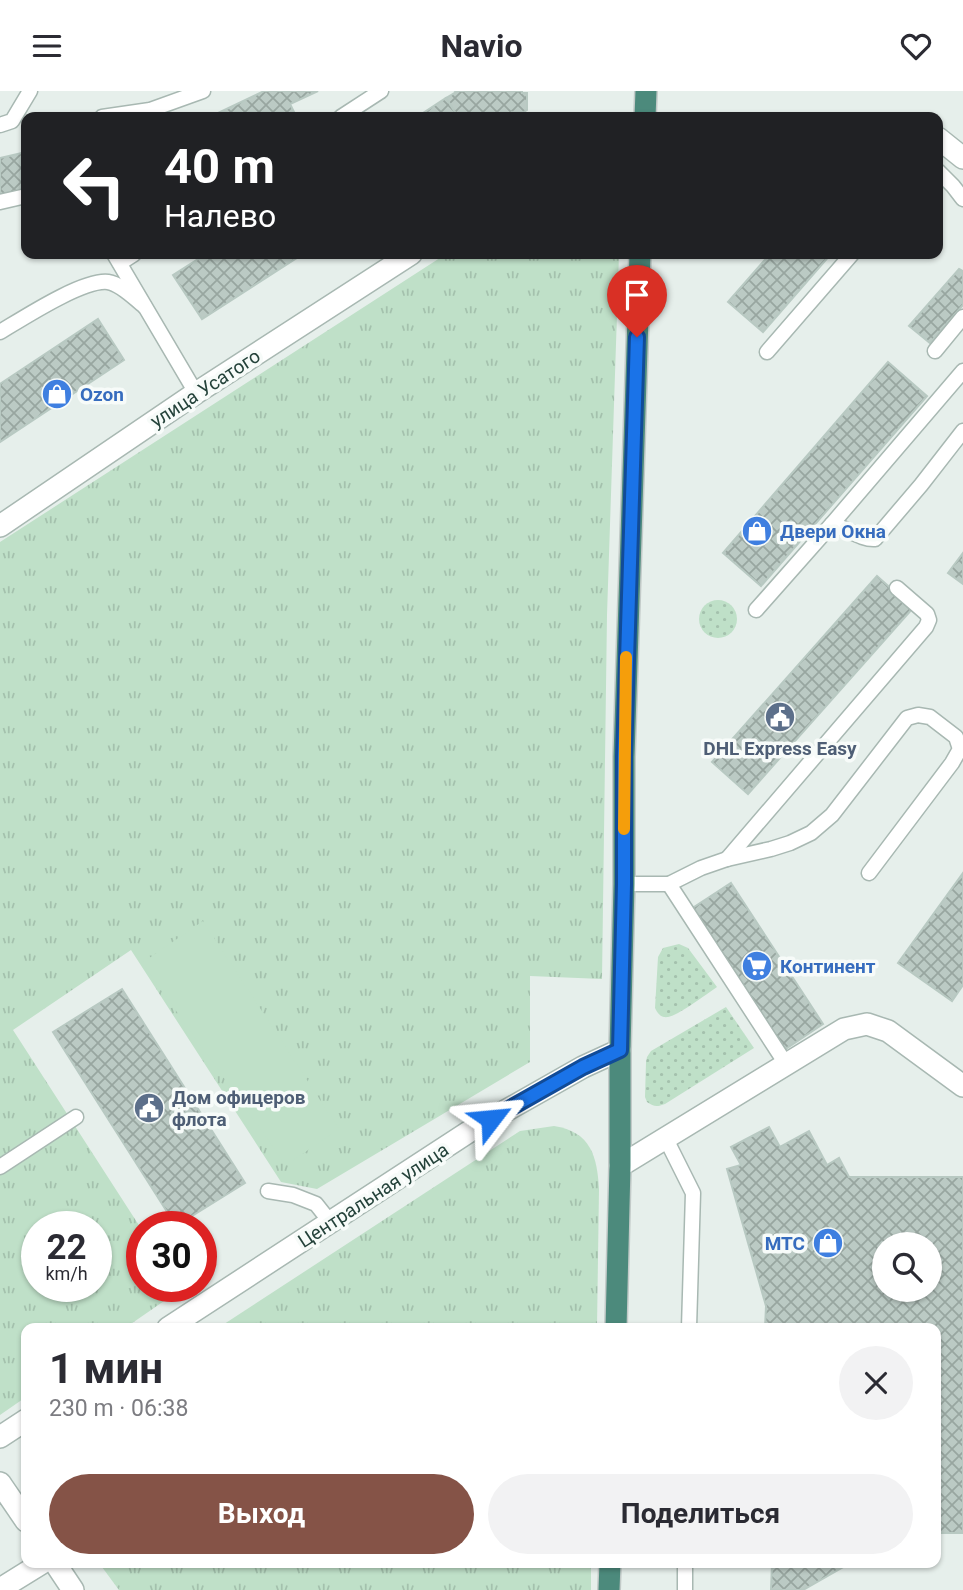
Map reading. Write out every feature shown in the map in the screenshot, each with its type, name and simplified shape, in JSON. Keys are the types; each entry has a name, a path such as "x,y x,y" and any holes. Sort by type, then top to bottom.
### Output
{"highway":[{"path":"617,1323 626,654 640,259"},
{"path":"609,1590 610,1568"}],"street":[{"path":"943,142 963,157"},
{"name":"улица Усатого","path":"0,526 196,393 403,259"},
{"path":"620,1166 844,1030 867,1024 888,1031 960,1079"},
{"name":"Центральная улица","path":"176,1323 470,1131 583,1067 620,1050"},
{"path":"0,1437 21,1423"},
{"path":"0,1483 21,1514"},
{"path":"0,1588 34,1568"},
{"path":"58,1568 73,1590"}],"lane":[{"path":"13,123 30,91"},
{"path":"136,112 150,110 203,91"},
{"path":"349,112 381,91"},
{"path":"943,164 963,157"},
{"path":"943,176 963,198"},
{"path":"0,202 21,197"},
{"path":"118,259 196,393"},
{"path":"767,352 848,259"},
{"path":"0,332 77,289 97,283 108,282 116,285 144,306"},
{"path":"935,351 963,317"},
{"path":"756,610 963,371"},
{"path":"832,524 867,539 875,539 963,431"},
{"path":"727,859 926,627 929,620 927,614 897,588"},
{"path":"624,884 669,884 701,868 790,843 811,833 832,815 907,718 918,715 930,717 956,737 960,749 869,873"},
{"path":"669,884 786,1064"},
{"path":"0,1167 76,1117"},
{"path":"665,1137 693,1193 689,1323"},
{"path":"268,1191 293,1195 316,1204 331,1223"},
{"path":"685,1568 685,1590"}],"green space":[{"path":"438,259 619,259 607,615 602,979 530,976 530,1062 317,1189 281,1182 131,950 13,1030 130,1211 126,1211 126,1302 163,1302 132,1323 21,1323 21,1400 0,1415 0,542"},
{"path":"718,600 732,605 737,619 732,633 718,638 704,633 699,619 704,605"},
{"path":"203,921 339,1129 286,1165 142,963"},
{"path":"679,944 688,948 717,987 678,1013 663,1017 655,1008 658,957 663,948"},
{"path":"726,1007 754,1048 665,1104 656,1106 647,1102 646,1062 651,1051"},
{"path":"554,1126 566,1129 584,1140 594,1156 599,1189 597,1323 226,1323 520,1131"},
{"path":"103,1568 591,1568 591,1590 119,1590"}],"building":[{"path":"264,91 318,91 290,104 294,112 220,112"},
{"path":"522,91 527,93 527,110 455,112 446,98 456,92"},
{"path":"446,98 455,112 425,112"},
{"path":"21,153 21,191 0,196 0,158"},
{"path":"198,259 295,259 202,319 173,275"},
{"path":"766,259 827,259 763,332 728,302"},
{"path":"959,269 963,271 963,305 930,343 909,326"},
{"path":"98,319 124,360 0,442 0,384"},
{"path":"888,362 927,396 761,586 723,553"},
{"path":"963,553 963,584 948,573"},
{"path":"877,576 913,608 748,794 712,762"},
{"path":"963,873 963,985 952,1001 898,963"},
{"name":"Континент","path":"731,883 823,1024 784,1050 691,909"},
{"name":"Дом офицеров флота","path":"122,989 245,1183 200,1211 166,1211 53,1032"},
{"path":"769,1127 780,1147 809,1131 827,1165 839,1158 849,1177 963,1177 963,1533 941,1533 941,1323 765,1323 766,1306 727,1169 741,1165 731,1147"},
{"path":"772,1568 842,1568 803,1590 771,1590"}],"slow traffic":[{"path":"624,829 626,657"}],"place":[{"name":"Ozon","path":"57,394"},
{"name":"Двери Окна","path":"757,531"},
{"name":"DHL Express Easy","path":"780,717"},
{"name":"Континент","path":"757,966"},
{"name":"Дом офицеров флота","path":"149,1108"},
{"name":"МТС","path":"828,1243"}],"route":[{"path":"491,1119 583,1067 620,1050 627,616 637,337"}]}
